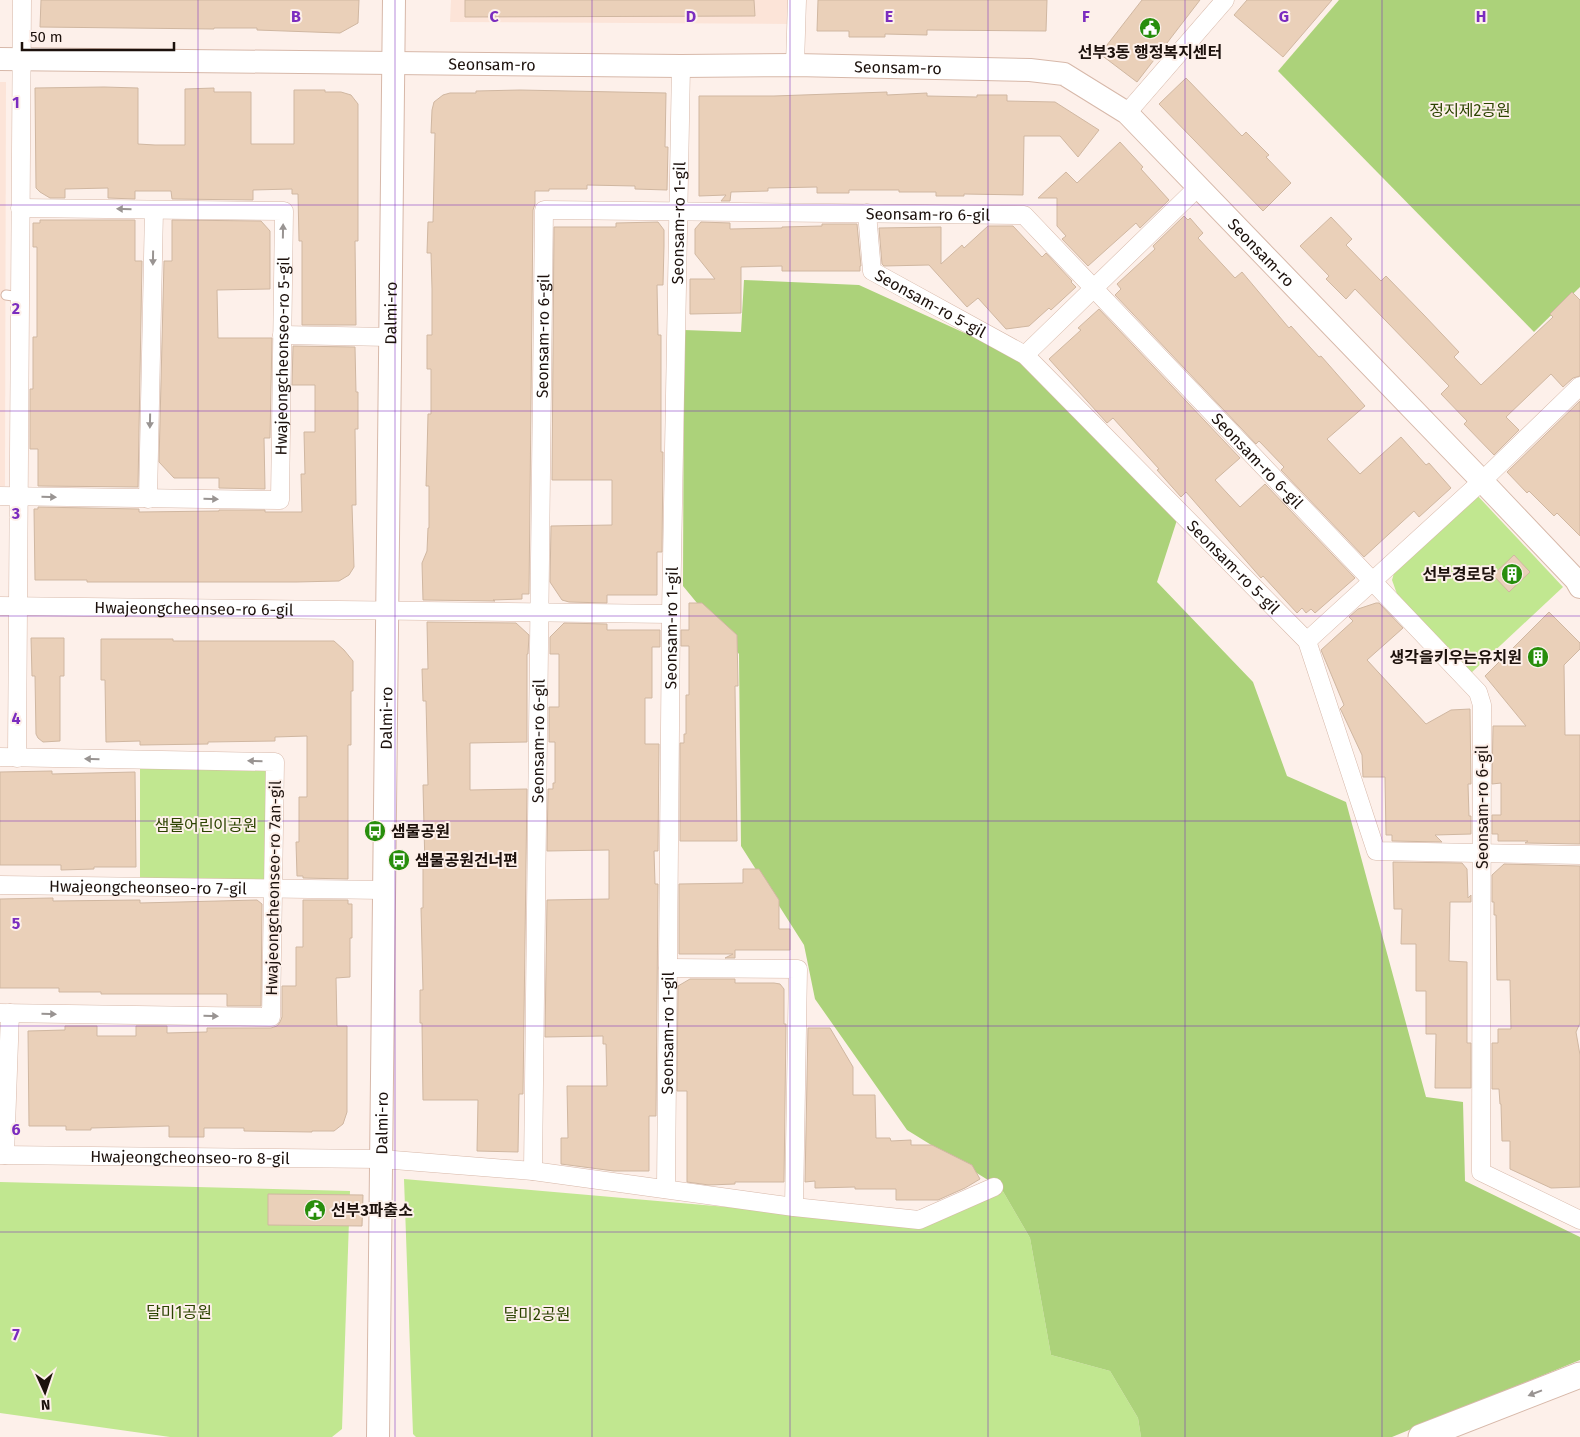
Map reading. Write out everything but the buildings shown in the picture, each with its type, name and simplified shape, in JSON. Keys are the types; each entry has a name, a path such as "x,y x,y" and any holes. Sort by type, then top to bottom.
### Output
{"main road":[{"path":"1421,1437 1580,1375"}],"street":[{"path":"8,758 9,606 18,496 13,296 20,208 11,59 22,0"},
{"name":"Dalmi-ro","path":"378,1437 394,0"},
{"path":"1127,113 1221,1"},
{"path":"794,2 795,64"},
{"name":"Seonsam-ro","path":"11,59 681,66 795,64 1030,70 1064,74 1127,113 1482,481 1576,580 1580,587"},
{"name":"Seonsam-ro 1-gil","path":"666,1189 671,614 681,66"},
{"path":"1025,355 1198,187"},
{"name":"Hwajeongcheonseo-ro 5-gil","path":"0,496 280,500 284,211 20,208"},
{"path":"148,498 154,210"},
{"name":"Seonsam-ro 6-gil","path":"534,1171 544,210 1024,215 1478,692 1482,705 1481,1172 1580,1220"},
{"name":"Seonsam-ro 5-gil","path":"867,213 872,271 1025,355 1306,641 1376,851 1580,855"},
{"path":"282,335 390,337"},
{"path":"1306,641 1482,481 1580,386"},
{"name":"Hwajeongcheonseo-ro 6-gil","path":"9,606 671,614"},
{"name":"Hwajeongcheonseo-ro 7an-gil","path":"5,1013 271,1017 274,888 275,762 8,758"},
{"name":"Hwajeongcheonseo-ro 7-gil","path":"0,885 384,890"},
{"path":"668,968 798,969 794,1207 919,1220 994,1187"},
{"path":"2,1155 5,1013"},
{"name":"Hwajeongcheonseo-ro 8-gil","path":"2,1155 381,1159 534,1171 794,1207"}],"shaded area":[{"path":"451,0 788,0 788,24 450,22"},
{"path":"0,82 6,82 5,486 0,486"}],"green space":[{"name":"정지제2공원","path":"1339,0 1580,0 1580,287 1534,332 1278,71"},
{"path":"744,280 859,285 1013,355 1177,520 1157,582 1253,682 1287,776 1346,802 1426,1097 1463,1102 1465,1181 1580,1237 1580,1360 1392,1437 1141,1437 1138,1418 1110,1371 1051,1355 1030,1238 1001,1188 907,1130 815,999 804,945 741,846 739,654 683,586 684,330 741,332"},
{"path":"1475,493 1563,587 1471,673 1397,594 1392,580 1396,566"},
{"name":"샘물어린이공원","path":"140,764 272,765 271,885 140,884"},
{"name":"달미2공원","path":"404,1179 922,1224 1001,1188 1030,1238 1051,1355 1110,1371 1138,1418 1141,1437 416,1437 413,1434"},
{"name":"달미1공원","path":"0,1182 350,1191 342,1429 332,1437 170,1437 0,1413"}],"place":[{"name":"선부3동 행정복지센터","path":"1150,28"},
{"name":"선부경로당","path":"1512,574"},
{"name":"생각을키우는유치원","path":"1538,657"},
{"name":"샘물공원","path":"375,831"},
{"name":"샘물공원건너편","path":"399,860"},
{"name":"선부3파출소","path":"315,1210"}]}
